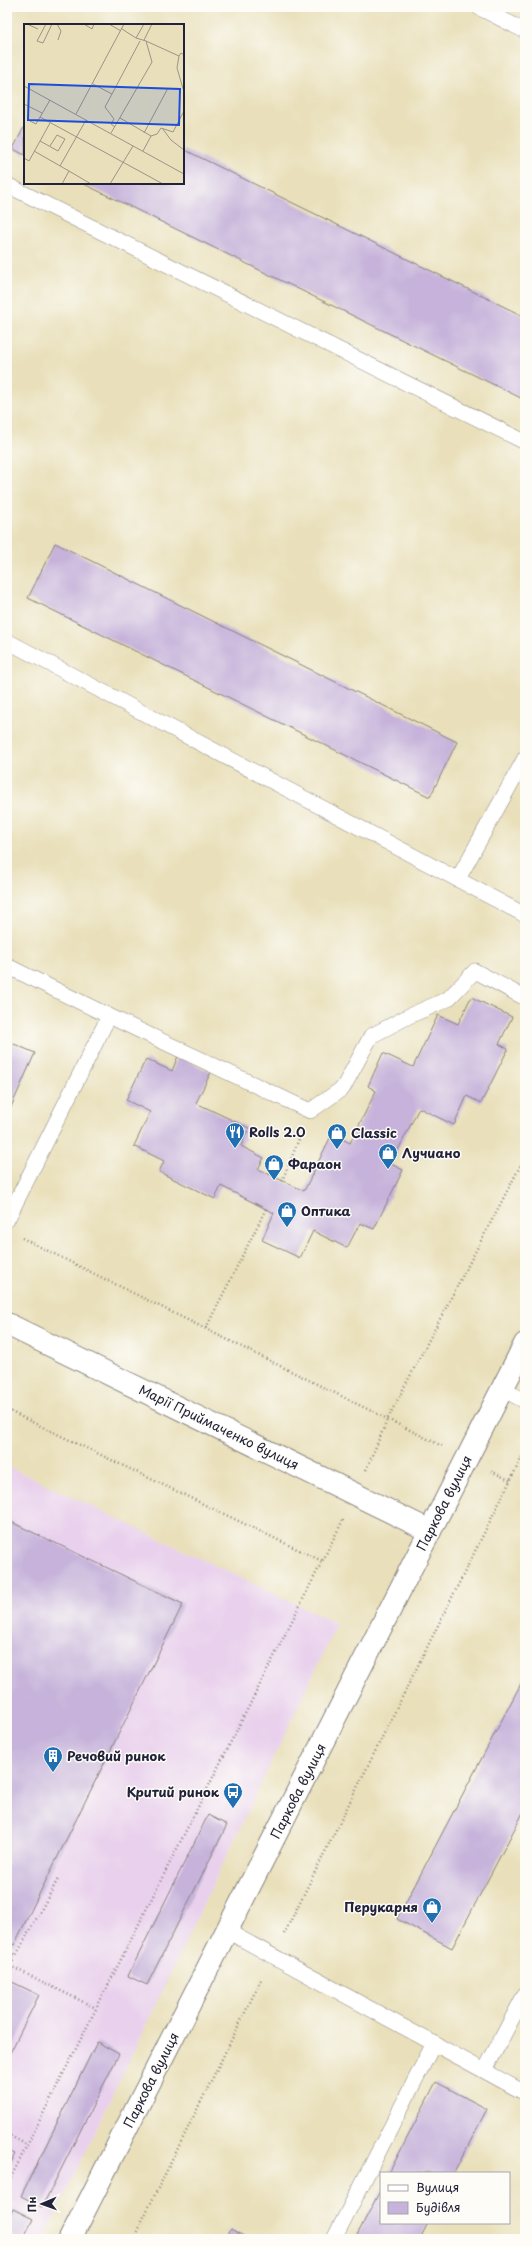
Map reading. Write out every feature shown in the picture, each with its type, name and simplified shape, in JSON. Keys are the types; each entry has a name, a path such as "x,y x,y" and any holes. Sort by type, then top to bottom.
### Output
{"street":[{"name":"Марії Приймаченко вулиця","path":"7,1324 430,1531"},
{"name":"Паркова вулиця","path":"70,2239 525,1344"}],"lane":[{"path":"478,7 525,31"},
{"path":"7,185 525,442"},
{"path":"7,642 458,878 525,915"},
{"path":"458,878 525,758"},
{"path":"7,966 310,1111 343,1088 371,1036 408,1016 448,999 475,972 525,998"},
{"path":"7,1220 109,1016"},
{"path":"502,1389 525,1401"},
{"path":"227,1931 525,2092"},
{"path":"485,2070 525,1994"},
{"path":"334,2239 434,2043"}],"path":[{"path":"282,1181 310,1111"},
{"path":"7,2185 356,1494 388,1418 525,1158"},
{"path":"206,1328 266,1209"},
{"path":"21,1238 388,1418"},
{"path":"7,1410 322,1561"},
{"path":"133,2239 525,1452"},
{"path":"7,1972 58,1879"},
{"path":"7,1950 16,1955"},
{"path":"10,1966 96,2008"},
{"path":"7,2134 27,2145"}],"shaded area":[{"name":"Критий ринок","path":"7,1466 337,1624 44,2239 7,2239"}],"building":[{"path":"24,127 24,154 13,149"},
{"path":"184,149 525,317 525,400 84,184 184,184"},
{"path":"55,543 457,742 430,797 28,598"},
{"path":"471,997 512,1017 499,1044 508,1049 481,1103 467,1096 454,1125 419,1108 391,1164 403,1170 374,1229 360,1223 347,1248 313,1231 300,1258 262,1240 274,1213 221,1186 215,1199 159,1172 164,1161 134,1146 150,1112 126,1100 146,1059 172,1071 178,1056 211,1072 196,1103 249,1128 241,1146 264,1158 258,1169 304,1191 332,1134 350,1143 376,1091 368,1086 383,1053 413,1067 438,1015 458,1024"},
{"path":"7,1041 35,1053 7,1116"},
{"name":"Речовий ринок","path":"7,1520 183,1604 14,1945 7,1942"},
{"path":"525,1676 525,1809 452,1948 397,1919"},
{"path":"208,1815 227,1825 147,1985 128,1976"},
{"path":"8,1980 39,1995 7,2059 7,1983"},
{"path":"97,2042 119,2054 42,2207 21,2196"},
{"path":"436,2082 487,2109 455,2172 390,2172"},
{"path":"7,2150 15,2154 7,2170"},
{"path":"380,2191 380,2224 428,2224 420,2239 355,2239"},
{"path":"13,2209 33,2219 23,2239 18,2239 7,2233 7,2221"},
{"path":"231,2229 249,2239 225,2239"}],"place":[{"name":"Rolls 2.0","path":"235,1149"},
{"name":"Classic","path":"337,1150"},
{"name":"Лучиано","path":"388,1170"},
{"name":"Фараон","path":"274,1181"},
{"name":"Оптика","path":"287,1228"},
{"name":"Речовий ринок","path":"53,1773"},
{"name":"Критий ринок","path":"233,1809"},
{"name":"Перукарня","path":"432,1924"}]}
